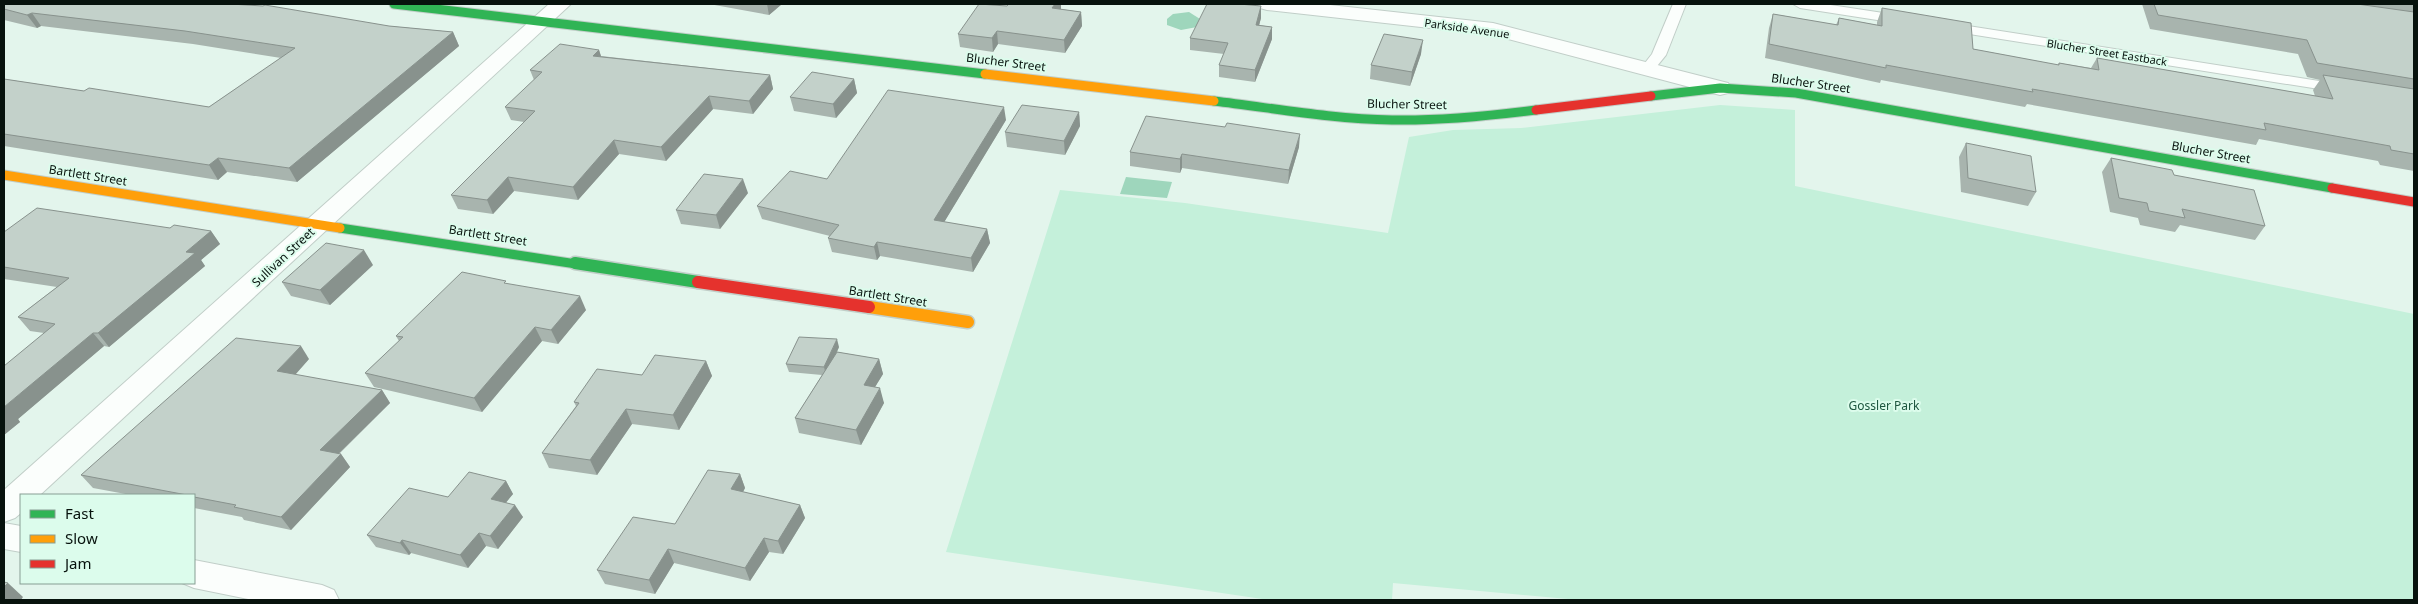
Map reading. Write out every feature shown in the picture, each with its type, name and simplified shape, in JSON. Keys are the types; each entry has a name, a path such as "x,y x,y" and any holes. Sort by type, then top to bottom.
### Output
{"street":[{"name":"Blucher Street","path":"394,4 552,12 1354,117 1414,120 1477,117 1720,88 1796,93 2414,202"},
{"name":"Parkside Avenue","path":"1267,4 1346,8 1493,29 1720,88"},
{"name":"Sullivan Street","path":"21,494 552,12"},
{"name":"Bartlett Street","path":"4,175 192,206 319,223 968,322"},
{"name":"Sullivan Street","path":"4,509 20,494"},
{"path":"4,536 20,539"},
{"path":"195,574 322,600"}],"lane":[{"path":"1648,68 1659,55 1679,4"},
{"path":"1800,4 1917,22"},
{"name":"Blucher Street Eastback","path":"1936,25 2356,91"}],"green space":[{"name":"Gossler Park","path":"1720,105 1795,110 1795,186 2414,314 2414,600 1579,600 1393,583 1392,600 1269,600 946,552 1060,190 1185,203 1388,233 1409,137 1453,130 1521,128"}],"shaded area":[{"path":"1189,12 1200,19 1197,27 1181,30 1167,25 1167,19 1173,14"},
{"path":"1126,177 1172,182 1167,198 1120,194"}],"building":[{"path":"4,4 265,5 389,26 453,32 289,168 218,158 209,165 4,134 4,79 84,91 89,88 209,107 295,48 185,31 32,13 27,15 4,9"},
{"path":"979,4 1007,6 1009,4 1055,4 1052,8 1081,12 1064,40 997,31 992,38 958,34"},
{"path":"1207,4 1261,6 1256,25 1272,27 1255,70 1219,65 1228,43 1190,38"},
{"path":"2154,4 2357,4 2414,12 2414,79 2317,63 2307,40 2158,15"},
{"path":"1882,8 1971,23 1973,49 2059,65 2059,63 2099,70 2097,58 2333,99 2323,75 2414,89 2414,154 2391,150 2390,146 2264,123 2266,130 2032,89 2033,92 1886,65 1886,68 1769,44 1773,14 1838,25 1839,18 1882,26"},
{"path":"1384,34 1423,40 1412,72 1371,65"},
{"path":"560,44 599,50 593,56 770,75 749,101 709,96 661,147 614,140 573,187 508,177 487,200 451,195 535,111 505,107 542,72 530,70"},
{"path":"812,72 854,79 833,104 790,97"},
{"path":"888,90 1004,107 934,220 987,229 971,258 877,242 874,247 828,238 839,225 757,206 790,171 827,179"},
{"path":"1022,105 1079,112 1064,141 1005,132"},
{"path":"1146,116 1225,127 1227,123 1300,134 1289,170 1182,154 1180,159 1130,152"},
{"path":"1966,143 2031,156 2036,192 1968,178"},
{"path":"2111,158 2172,170 2174,175 2254,190 2265,226 2182,209 2185,218 2149,211 2147,203 2119,198"},
{"path":"704,174 743,179 716,215 676,210"},
{"path":"37,208 170,228 174,225 211,231 186,252 195,253 98,333 93,333 4,407 4,366 55,324 18,317 69,278 4,267 4,232"},
{"path":"326,243 364,250 320,290 282,282"},
{"path":"462,272 506,281 504,283 580,296 551,330 535,327 474,398 365,373 403,337 396,336"},
{"path":"799,337 837,339 824,367 786,364"},
{"path":"236,338 301,346 277,371 382,390 320,450 341,454 281,517 234,507 236,505 195,497 195,494 182,494 81,475"},
{"path":"837,352 879,359 864,385 880,388 856,430 795,418"},
{"path":"655,355 706,361 673,415 626,409 590,460 542,453 579,403 574,402 597,369 642,375"},
{"path":"708,470 740,474 731,489 800,505 778,541 764,538 745,568 668,549 649,580 597,570 633,517 675,524"},
{"path":"469,472 506,481 491,499 515,505 490,536 479,533 460,555 402,540 400,543 367,535 409,488 448,497"}],"traffic: fast":[{"path":"394,4 985,74"},
{"path":"1651,96 1720,88 1796,93 2332,188"},
{"path":"1214,101 1314,114 1390,120 1461,118 1536,110"},
{"path":"340,228 698,282"}],"traffic: slow":[{"path":"985,74 1214,101"},
{"path":"4,175 340,228"},
{"path":"869,307 968,322"}],"traffic: jam":[{"path":"1536,110 1651,96"},
{"path":"2332,188 2414,202"},
{"path":"698,282 869,307"}]}
